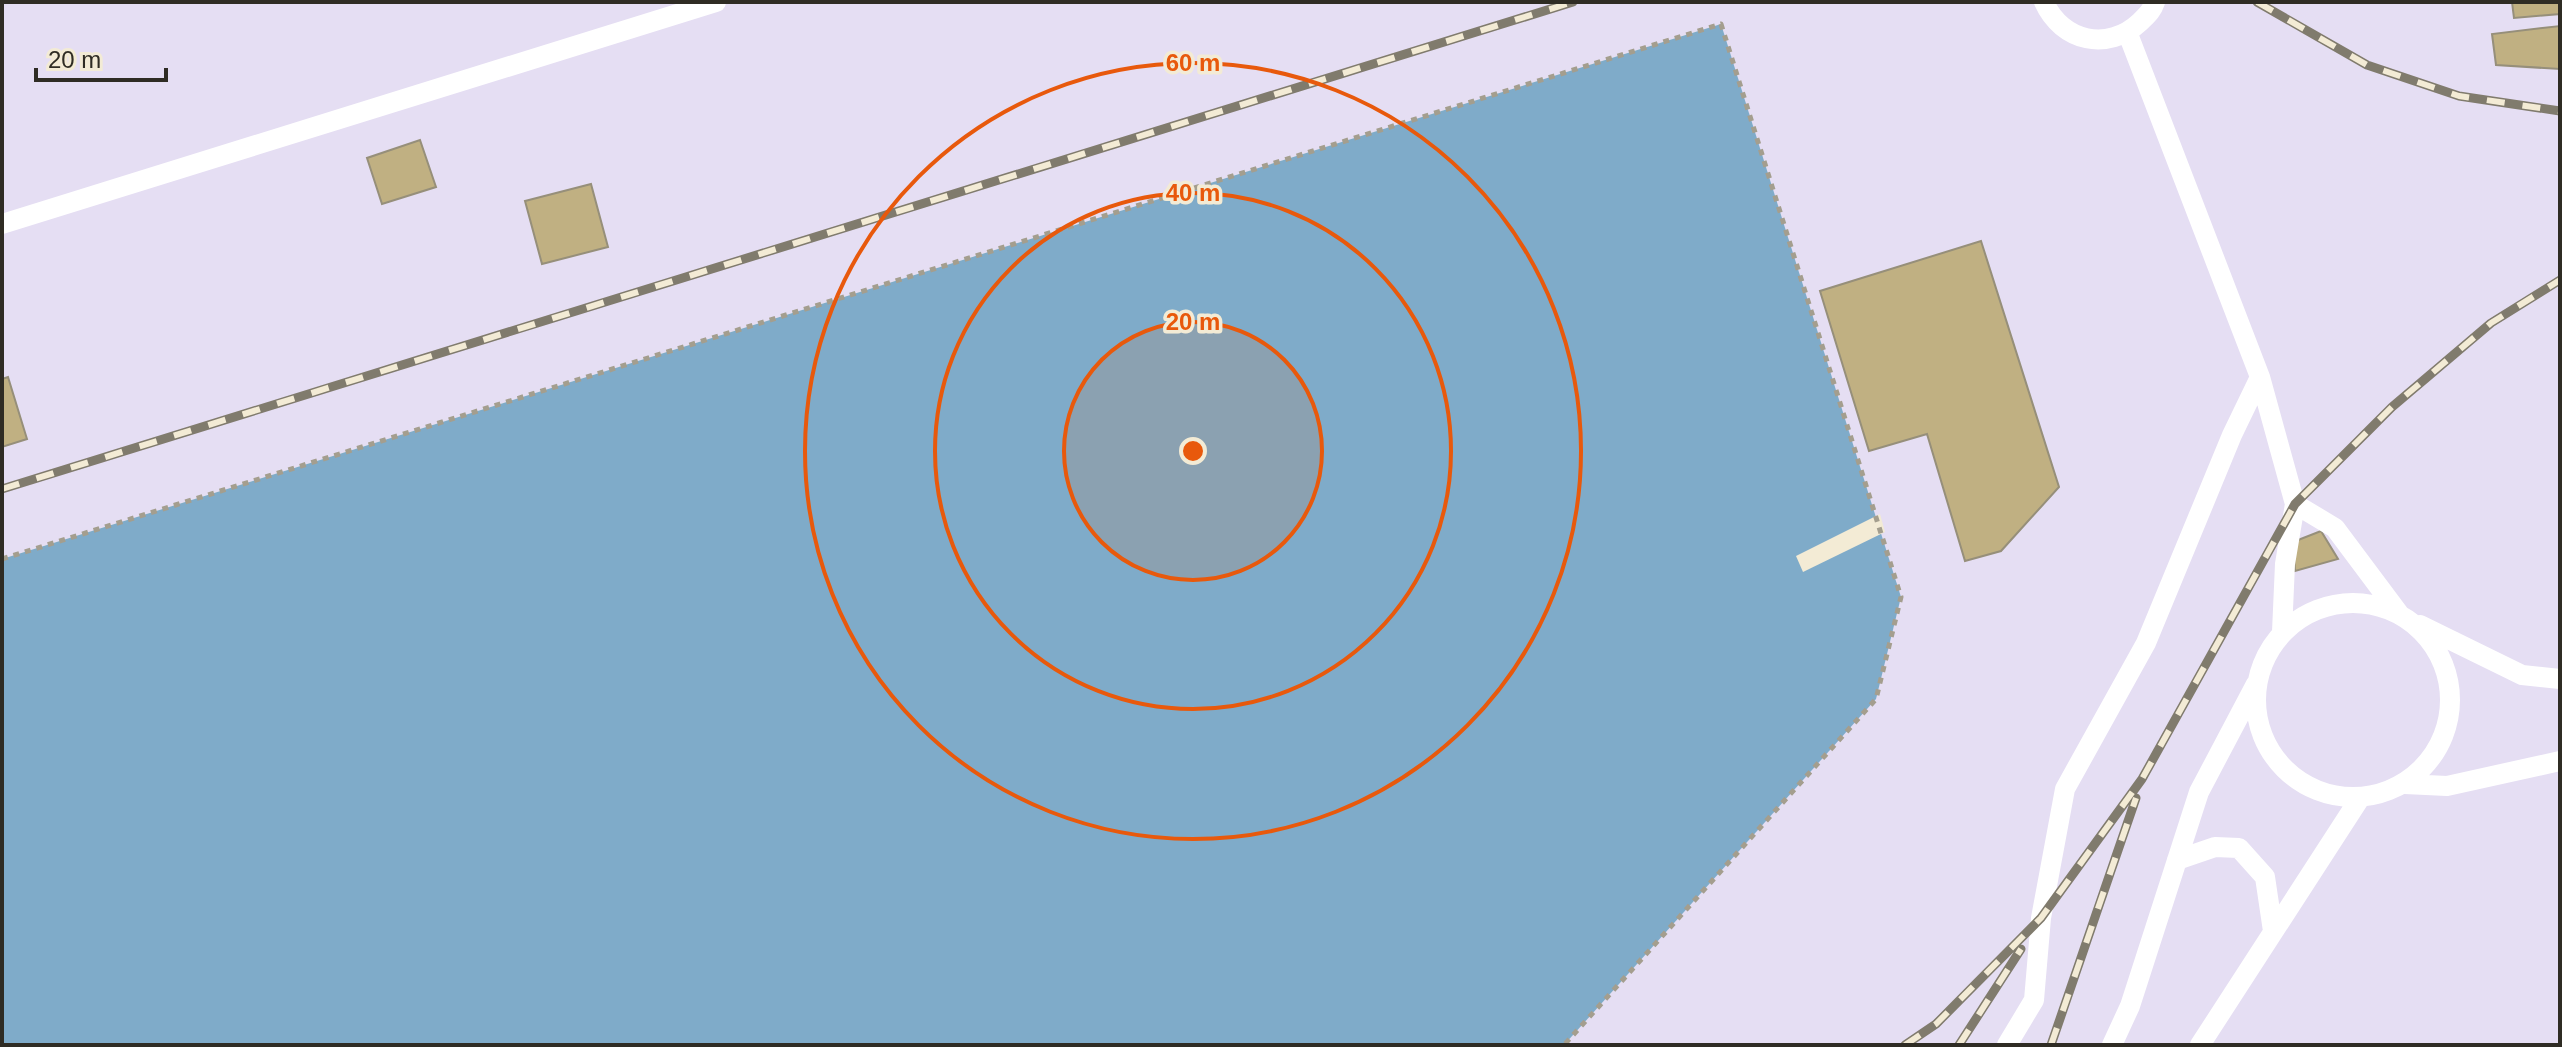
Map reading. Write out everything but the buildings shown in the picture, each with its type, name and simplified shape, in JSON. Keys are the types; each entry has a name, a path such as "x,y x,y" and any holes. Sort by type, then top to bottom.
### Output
{"lane":[{"path":"2,224 716,2"},
{"path":"2044,2 2051,17 2073,35 2101,41 2128,34 2152,10 2155,2"},
{"path":"2128,34 2260,377 2295,504 2285,564 2282,632"},
{"path":"2007,1045 2034,1000 2041,918 2065,789 2146,643 2232,435 2260,377"},
{"path":"2295,504 2335,528 2443,660 2452,700 2444,737 2431,761 2405,784"},
{"path":"2112,1045 2130,1006 2199,792 2256,684 2267,652 2282,632 2321,607 2362,602 2406,618 2522,675 2560,679"},
{"path":"2256,684 2260,732 2280,766 2317,791 2360,798 2405,784 2447,786 2560,761"},
{"path":"2200,1045 2360,798"},
{"path":"2177,860 2215,847 2239,848 2265,877 2273,931"}],"path":[{"path":"2,559 1721,24 1901,597 1876,699 1564,1045"}],"shaded area":[{"path":"2,2 2560,2 2560,1045 1564,1045 1875,699 1721,24 2,559"}],"water":[{"path":"1721,24 1901,597 1876,699 1564,1045 2,1045 2,559"}],"pier":[{"path":"1880,514 1885,532 1803,572 1796,556"}],"railway":[{"path":"2,489 1573,2"},
{"path":"2257,2 2367,65 2459,96 2560,111"},
{"path":"1905,1045 1936,1024 2041,918 2142,779 2295,504 2392,407 2491,323 2560,280"},
{"path":"2051,1045 2136,798"},
{"path":"1959,1045 2021,949"}]}
